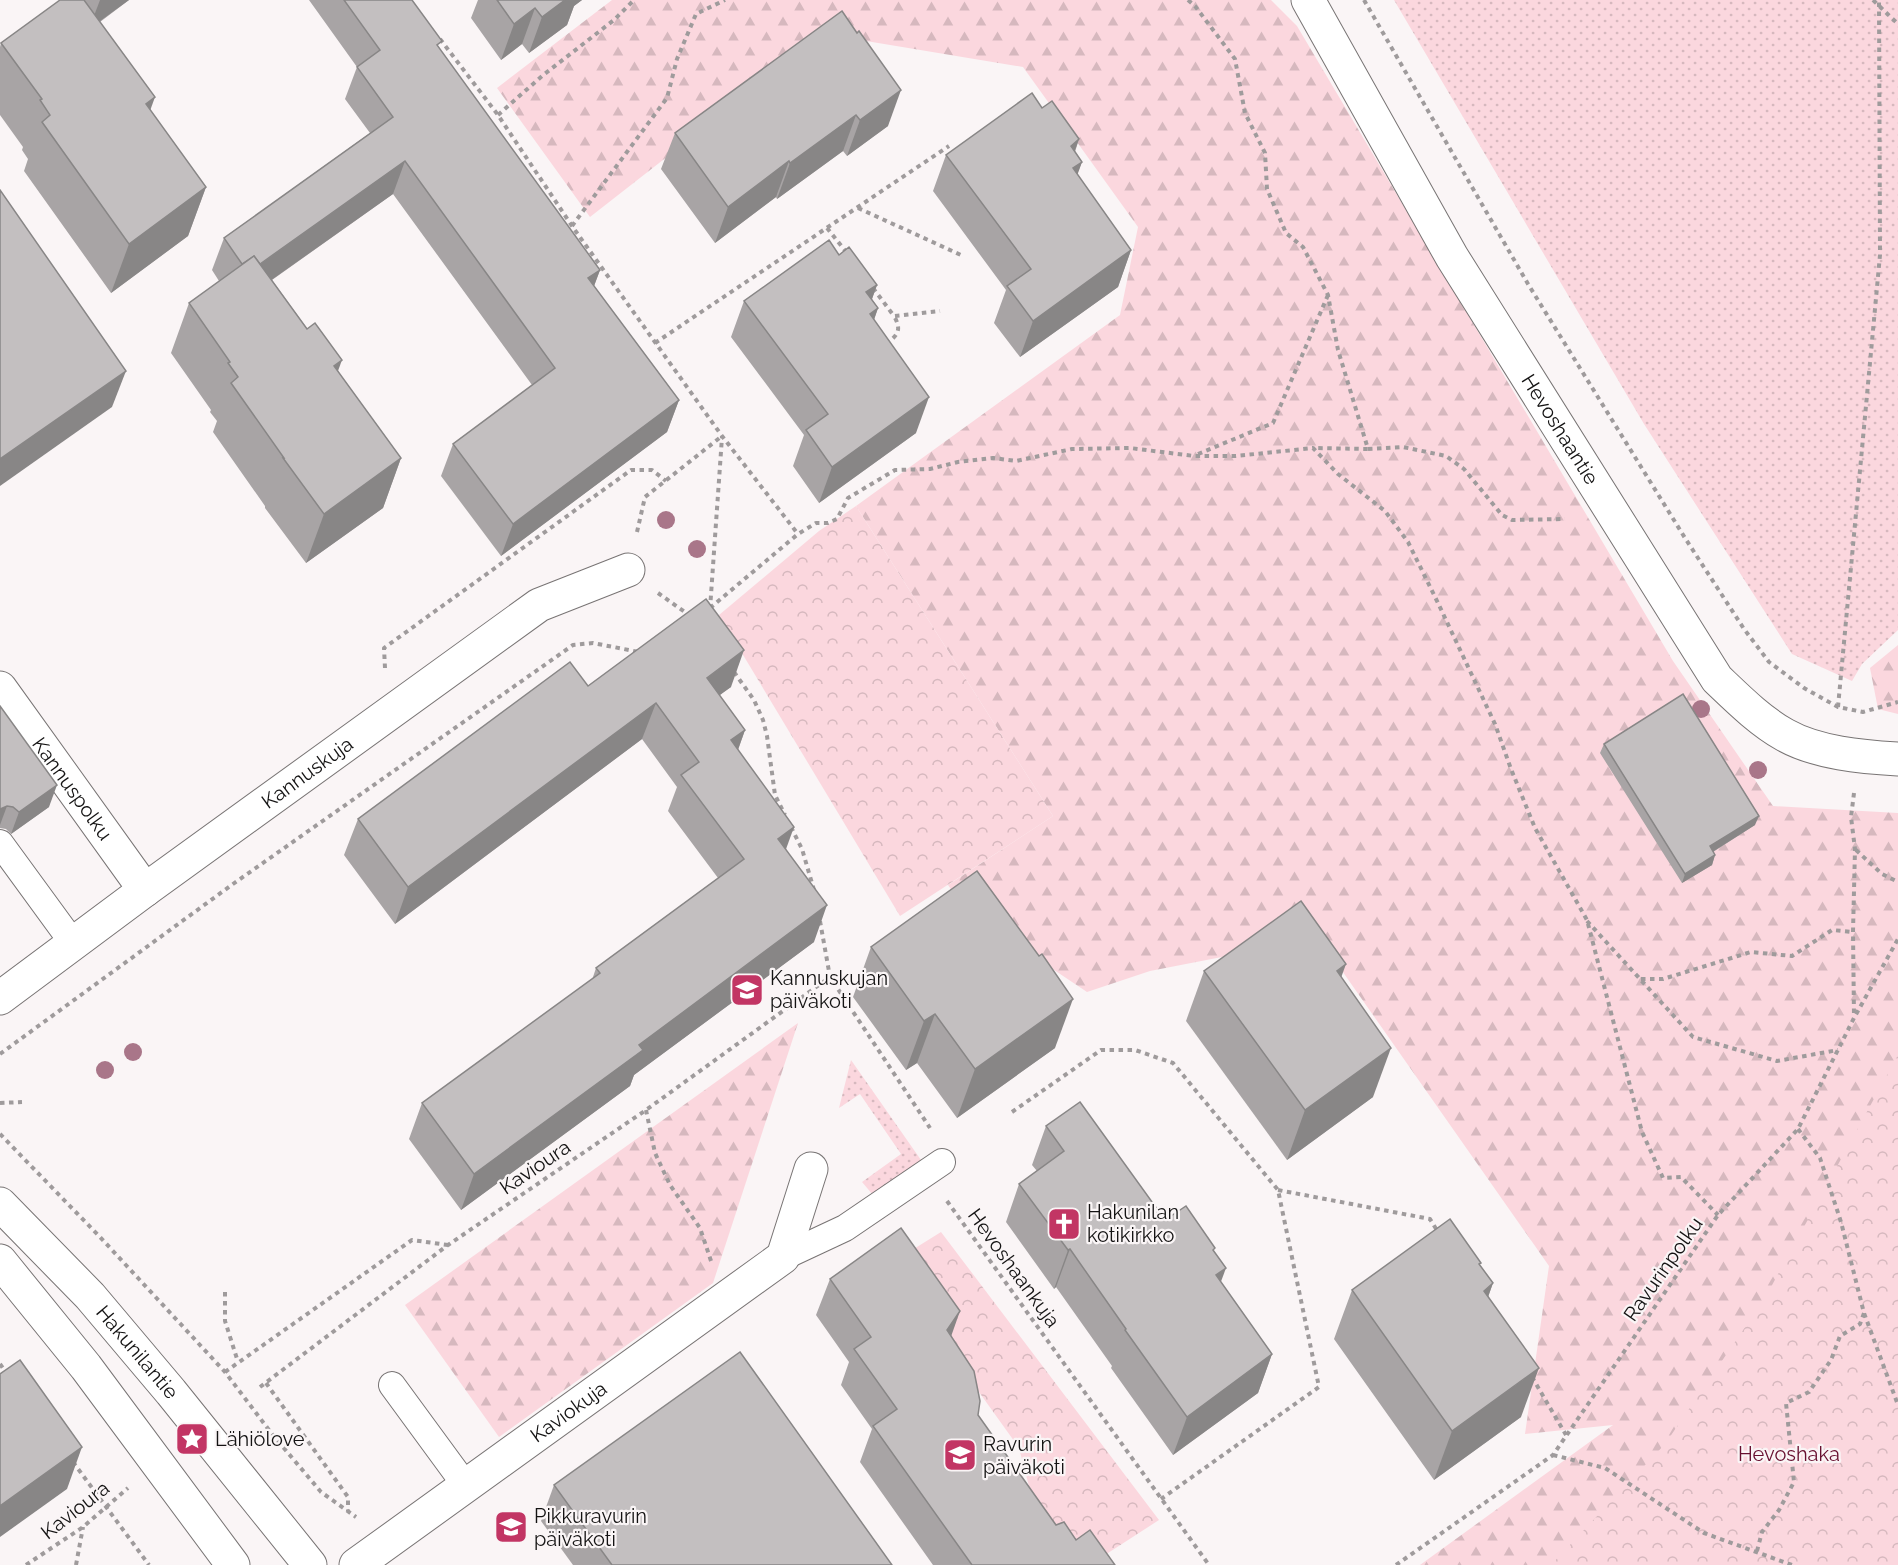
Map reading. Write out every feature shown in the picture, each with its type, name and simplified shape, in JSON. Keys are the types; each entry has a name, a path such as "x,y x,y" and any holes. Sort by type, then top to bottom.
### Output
{"street":[{"name":"Hevoshaantie","path":"1308,0 1452,257 1717,679 1744,704 1786,735 1822,749 1858,757 1898,759"},
{"name":"Kannuskuja","path":"0,998 145,890 539,606 628,570"},
{"name":"Kannuspolku","path":"0,688 145,890"},
{"path":"783,1257 810,1168"},
{"name":"Hakunilantie","path":"0,1204 90,1296 171,1392 310,1565"},
{"name":"Kaviokuja","path":"356,1565 783,1257"},
{"path":"0,1261 87,1368 233,1565"}],"lane":[{"path":"0,843 73,943"},
{"name":"Kaviokuja","path":"783,1257 845,1228 942,1162"},
{"path":"393,1385 466,1486"}],"path":[{"path":"498,116 542,76 614,20 634,0"},
{"path":"572,226 668,98 677,59 696,14 725,0"},
{"path":"1188,0 1235,59 1245,113 1265,153 1267,189 1286,232 1303,247 1328,295 1338,350 1368,449"},
{"path":"1364,0 1528,284 1743,628 1769,662 1804,688 1838,707 1863,712 1898,702"},
{"path":"1873,0 1879,3 1898,24"},
{"path":"1838,707 1880,255 1879,3"},
{"path":"438,36 498,116 572,226 722,436 798,534"},
{"path":"655,343 949,146"},
{"path":"857,208 961,255"},
{"path":"827,228 847,254"},
{"path":"867,280 899,325 894,338 879,350"},
{"path":"1194,456 1273,423 1328,295"},
{"path":"894,316 940,311"},
{"path":"691,616 628,570 645,497 722,436"},
{"path":"710,608 722,436"},
{"path":"705,616 710,608 798,534 816,523 828,523 837,519 848,498 895,470 930,469 958,462 993,458 1016,461 1072,449 1130,448 1194,456 1236,456 1313,448 1403,447 1446,456 1464,469 1502,515 1512,520 1565,519"},
{"path":"1313,448 1338,474 1385,511 1408,542 1495,724 1535,828 1587,920 1693,1037 1777,1061 1838,1050"},
{"path":"0,1054 242,877 573,645 593,643 640,652 649,650"},
{"path":"732,669 754,700 763,720 775,795 802,849 814,892"},
{"path":"1851,818 1855,849 1852,932 1854,1018"},
{"path":"1855,849 1882,874 1898,882"},
{"path":"818,914 830,977"},
{"path":"1587,920 1642,1132 1663,1178 1681,1177 1718,1215"},
{"path":"1641,980 1663,979 1751,952 1792,956 1832,930 1852,932"},
{"name":"Ravurinpolku","path":"1396,1565 1553,1455 1718,1215 1798,1129 1854,1018 1898,939"},
{"name":"Kavioura","path":"260,1387 448,1245 646,1110 830,977"},
{"name":"Hevoshaankuja","path":"830,977 939,1142 942,1162 936,1185 1209,1565"},
{"path":"1012,1112 1101,1050 1135,1050 1173,1063 1278,1190 1319,1387 1161,1498"},
{"path":"0,1103 22,1102"},
{"path":"646,1110 655,1153 670,1185 700,1228 711,1260 715,1307"},
{"path":"1798,1129 1820,1158 1841,1222 1864,1313 1898,1406"},
{"path":"0,1134 100,1237 225,1372 272,1434 321,1491 362,1521 382,1546"},
{"path":"1278,1190 1430,1219 1443,1238"},
{"path":"225,1372 412,1240 448,1245"},
{"path":"225,1292 225,1321 238,1362"},
{"path":"1757,1551 1762,1532 1779,1510 1794,1482 1786,1403 1809,1392 1831,1360 1840,1336 1860,1324 1864,1313"},
{"path":"0,1364 14,1383"},
{"path":"1530,1374 1566,1435"},
{"path":"266,1383 348,1497 348,1511"},
{"path":"1553,1455 1605,1468 1704,1533 1792,1565"},
{"path":"70,1458 149,1565"},
{"name":"Kavioura","path":"26,1565 83,1527 105,1506 133,1485"},
{"path":"76,1565 83,1527"}],"green space":[{"path":"612,0 1271,0 1297,26 1673,661 1773,806 1898,813 1898,1565 1420,1565 1613,1425 1525,1434 1549,1266 1319,938 1150,971 1087,992 966,911 948,885 1053,816 856,506 1120,315 1138,227 1023,67 824,34 590,217 497,88"},
{"path":"1394,0 1898,0 1898,630 1862,664 1852,681 1792,654 1644,424"},
{"path":"856,506 1053,816 900,916 719,615 819,531"},
{"path":"1898,645 1898,714 1878,709 1870,668"},
{"path":"798,1023 713,1283 499,1437 405,1305"},
{"name":"Hevoshaka","path":"1898,1055 1898,1565 1551,1565 1665,1444 1765,1298"},
{"path":"851,1060 921,1160 873,1195 862,1182 901,1154 860,1094 839,1108"},
{"path":"941,1232 1159,1520 1091,1564 1042,1536 1019,1448 888,1265"}],"building":[{"path":"60,0 84,0 155,97 146,104 206,187 129,244 42,122 50,115 40,100 42,99 1,43"},
{"path":"344,0 412,0 442,41 437,45 600,270 588,278 679,400 513,524 453,444 555,368 405,161 260,264 254,256 242,264 224,238 393,117 357,67 380,50"},
{"path":"497,0 565,0 542,17 535,8 514,24"},
{"path":"842,11 901,90 860,120 856,115 728,207 675,133"},
{"path":"1032,93 1042,108 1052,101 1079,139 1071,146 1082,162 1073,168 1131,250 1033,321 1007,286 1031,269 946,155"},
{"path":"0,190 126,371 0,459"},
{"path":"829,240 839,255 849,247 877,285 866,292 878,308 870,314 929,397 832,467 806,430 828,414 744,301"},
{"path":"254,256 307,329 315,323 342,360 334,366 401,458 324,514 231,383 238,377 189,303"},
{"path":"706,599 744,650 707,678 745,730 731,740 794,827 778,839 827,905 639,1045 643,1050 474,1174 422,1103 600,973 596,968 744,859 681,775 699,762 656,703 408,887 358,819 570,662 588,686"},
{"path":"1683,694 1759,816 1710,846 1715,855 1685,874 1604,744"},
{"path":"0,706 57,785 19,812 7,806 0,809"},
{"path":"977,871 1039,956 1042,954 1073,999 975,1069 935,1014 924,1021 871,947"},
{"path":"1301,901 1346,964 1337,971 1391,1048 1305,1110 1204,971"},
{"path":"1080,1102 1165,1220 1186,1206 1226,1268 1216,1275 1272,1354 1187,1417 1070,1249 1068,1250 1019,1184 1064,1151 1046,1126"},
{"path":"1450,1219 1493,1283 1484,1291 1539,1368 1452,1431 1352,1290"},
{"path":"901,1228 960,1311 947,1330 974,1371 980,1401 978,1415 1056,1525 1064,1522 1076,1540 1090,1530 1115,1565 972,1565 873,1426 897,1409 854,1349 871,1337 830,1279"},
{"path":"740,1352 892,1565 612,1565 554,1485"},
{"path":"20,1360 82,1447 0,1506 0,1374"}],"place":[{"name":"Kannuskujan päiväkoti","path":"747,990"},
{"name":"Hakunilan kotikirkko","path":"1064,1224"},
{"name":"Lähiölove","path":"192,1439"},
{"name":"Ravurin päiväkoti","path":"960,1455"},
{"name":"Pikkuravurin päiväkoti","path":"511,1527"}]}
